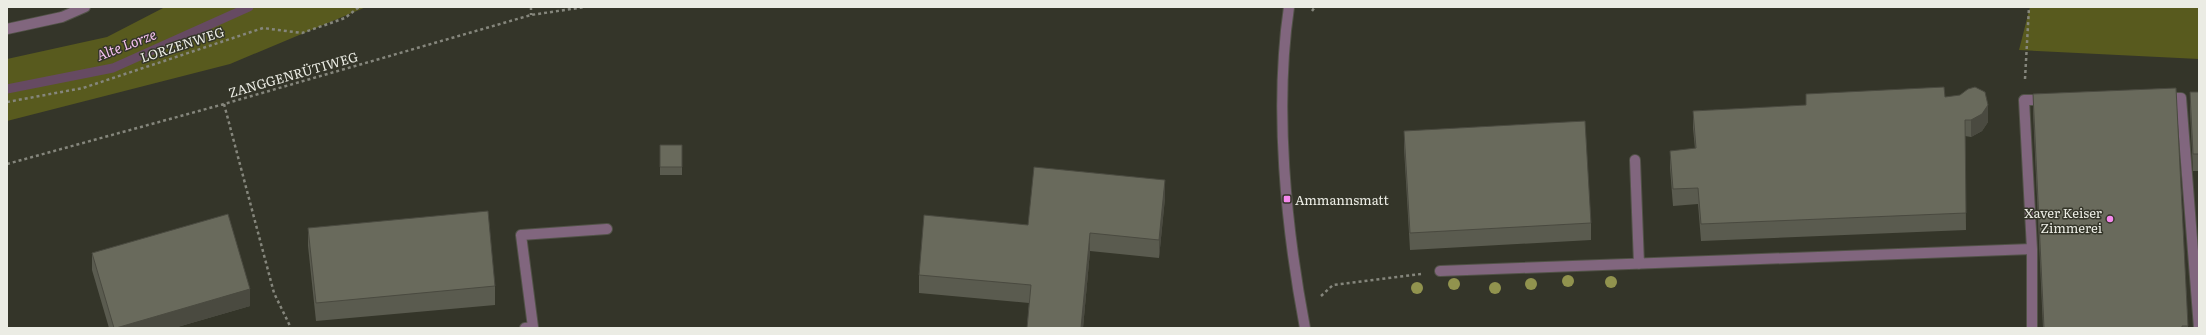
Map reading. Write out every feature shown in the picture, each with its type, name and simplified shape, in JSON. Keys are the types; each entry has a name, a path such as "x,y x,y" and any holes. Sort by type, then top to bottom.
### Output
{"street":[{"path":"7,29 62,16 85,7"},
{"path":"1289,8 1283,92 1283,140 1287,200 1302,313 1306,328"},
{"path":"2150,98 2181,98 2199,328"},
{"path":"2032,328 2032,250 2024,100 2056,99"},
{"path":"1635,160 1639,264"},
{"path":"525,328 533,327 521,235 607,229"},
{"path":"1440,272 2032,250"}],"path":[{"name":"LORZENWEG","path":"7,102 83,88 262,28 302,33 345,18 359,7"},
{"path":"531,7 531,15"},
{"name":"ZANGGENRÜTIWEG","path":"7,164 224,104 531,15 585,7"},
{"path":"1312,11 1314,7"},
{"path":"2024,100 2029,7"},
{"path":"224,104 274,293 291,328"},
{"path":"1302,313 1333,285 1440,272"}],"shaded area":[{"path":"165,7 366,7 230,64 7,121 7,59 107,37"},
{"path":"2030,7 2199,7 2199,59 2019,50"}],"building":[{"path":"1944,87 1945,97 1960,95 1968,89 1975,87 1985,92 1988,105 1982,114 1971,120 1965,120 1966,213 1701,224 1698,188 1673,189 1670,151 1696,148 1693,111 1806,105 1806,94"},
{"name":"Xaver Keiser Zimmerei","path":"2176,88 2188,326 2182,326 2182,328 2044,328 2033,94"},
{"path":"2190,92 2199,92 2199,154 2193,154"},
{"path":"1585,121 1591,223 1410,233 1404,131"},
{"path":"660,145 682,145 682,167 660,167"},
{"path":"1034,167 1165,180 1159,240 1090,233 1081,328 1027,328 1031,285 919,275 924,215 1028,225"},
{"path":"488,211 495,286 316,303 308,228"},
{"path":"228,214 250,289 114,328 92,253"}],"waterway":[{"name":"Alte Lorze","path":"7,89 113,68 249,7"}],"place":[{"name":"Ammannsmatt","path":"1287,199"},
{"name":"Xaver Keiser Zimmerei","path":"2110,219"}]}
